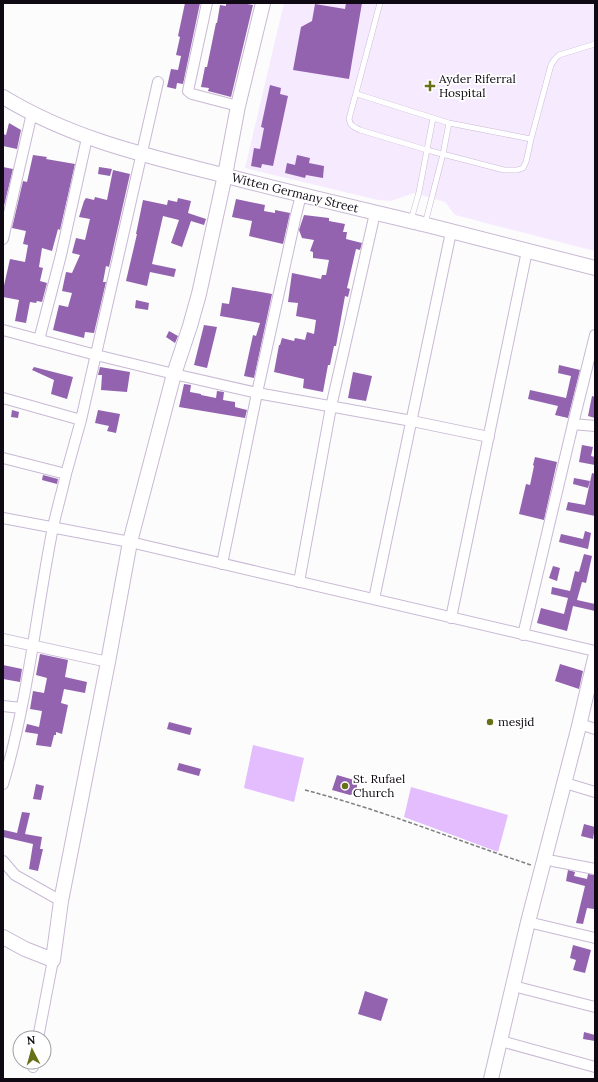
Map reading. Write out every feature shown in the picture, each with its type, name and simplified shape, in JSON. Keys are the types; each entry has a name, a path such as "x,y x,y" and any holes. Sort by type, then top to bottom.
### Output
{"street":[{"path":"207,3 188,91 192,94 238,106"},
{"path":"40,1030 53,960 61,901 130,542 174,374 199,294 225,176 238,106 263,3"},
{"path":"3,784 21,708 53,527 81,420 158,82"},
{"name":"Witten Germany Street","path":"3,97 49,122 87,138 142,155 301,196 425,225 595,268"},
{"path":"3,239 32,113"},
{"path":"39,340 87,138"},
{"path":"222,564 257,393 301,196"},
{"path":"299,582 331,407 375,213"},
{"path":"374,599 451,232"},
{"path":"451,618 527,251"},
{"path":"3,330 96,355 257,393 412,421 489,437"},
{"path":"523,635 595,335"},
{"path":"3,398 81,420"},
{"path":"573,424 595,426"},
{"path":"3,458 66,474"},
{"path":"3,518 130,542 595,651"},
{"path":"3,639 108,662"},
{"path":"587,726 595,658"},
{"path":"500,1079 504,1042 533,923 568,784 587,726 595,693"},
{"path":"3,706 21,708"},
{"path":"568,784 595,792"},
{"path":"3,861 15,875 61,901"},
{"path":"548,865 595,869"},
{"path":"533,923 595,938"},
{"path":"491,1079 521,988 533,923"},
{"path":"3,937 25,949 53,960"},
{"path":"521,988 595,1007"},
{"path":"504,1042 595,1067"}],"lane":[{"path":"380,3 350,119 352,126 360,130 427,150 504,170 517,170 524,168 551,65 554,59 559,54 595,44"},
{"path":"357,94 449,123 532,140"},
{"path":"410,222 419,192 433,118"},
{"path":"425,225 443,154 449,123"}],"path":[{"path":"306,790 335,797 548,865"}],"shaded area":[{"name":"Ayder Riferral Hospital","path":"284,3 595,3 595,251 455,215 445,202 414,193 391,201 378,200 245,168"},
{"path":"253,745 304,758 294,802 244,788"},
{"path":"411,787 508,815 498,852 404,817"}],"building":[{"path":"185,3 200,3 183,84 177,83 176,89 167,87 171,69 178,70 181,56 176,55 180,37 178,36"},
{"path":"226,3 253,5 231,97 208,91 209,88 201,87 205,67 207,67 220,5 226,6"},
{"path":"346,3 362,3 349,79 293,70 301,27 312,21 315,4 345,9"},
{"path":"270,85 281,88 280,94 288,96 273,166 262,164 261,168 251,166 254,148 260,149 264,128 261,127"},
{"path":"9,123 21,130 17,149 3,146 3,134 6,135"},
{"path":"33,155 75,164 60,230 58,229 52,251 42,248 39,267 43,268 40,281 47,283 42,302 30,302 26,323 15,321 19,300 3,297 3,290 10,259 25,262 28,245 23,244 26,231 12,228 23,181 27,182"},
{"path":"297,155 310,158 309,163 324,166 323,178 306,175 305,178 285,173 287,163 295,165"},
{"path":"3,167 13,169 3,210"},
{"path":"99,167 112,169 110,176 98,174"},
{"path":"113,170 130,174 109,267 106,266 103,282 106,282 94,333 85,332 84,338 53,330 59,305 68,307 72,293 62,291 66,272 72,273 80,255 72,253 76,238 85,240 90,219 79,217 84,201 86,198 94,200 95,197 107,200"},
{"path":"178,198 191,201 188,213 206,219 204,225 191,221 182,247 171,243 179,220 163,216 152,264 176,269 174,277 150,272 147,286 126,281 143,200 167,205 168,200 177,202"},
{"path":"236,199 265,205 264,211 275,213 275,210 290,213 283,244 249,236 252,221 232,217"},
{"path":"304,215 329,218 329,221 345,224 343,232 347,232 346,239 362,243 360,250 356,249 347,288 350,289 348,297 345,296 336,346 334,346 330,365 328,365 323,392 303,388 304,379 274,372 279,345 282,338 294,341 295,338 305,340 307,332 314,334 316,320 296,316 298,303 288,302 292,273 321,279 322,275 326,275 329,260 313,258 313,252 310,251 314,240 302,238 299,230"},
{"path":"232,287 272,294 254,378 244,376 253,335 256,336 260,323 220,316 222,303 229,304"},
{"path":"136,300 149,303 148,310 135,308"},
{"path":"204,325 217,327 207,368 194,365"},
{"path":"169,331 178,336 175,343 166,337"},
{"path":"559,365 580,370 568,418 555,415 558,406 528,399 530,390 566,398 571,376 558,373"},
{"path":"34,367 73,377 67,399 51,394 54,380 32,370"},
{"path":"100,367 130,372 127,392 101,390 102,375 98,375"},
{"path":"353,372 372,376 366,401 348,398"},
{"path":"184,384 191,385 190,392 216,398 217,391 224,392 223,400 235,402 235,407 247,410 245,418 179,407"},
{"path":"592,396 595,397 595,418 588,416"},
{"path":"12,410 19,412 18,418 11,417"},
{"path":"98,410 120,414 116,433 107,431 109,426 95,423"},
{"path":"582,445 593,447 591,456 595,457 595,465 579,462"},
{"path":"535,457 557,462 544,520 519,514 526,484 530,485"},
{"path":"592,473 595,474 595,516 566,510 568,502 585,505"},
{"path":"43,475 58,479 57,484 42,480"},
{"path":"574,478 590,481 588,488 573,484"},
{"path":"585,531 591,533 588,549 559,542 561,534 583,539"},
{"path":"584,554 592,556 586,583 582,582 577,600 595,604 595,611 573,606 567,631 537,623 541,608 564,614 568,598 551,594 552,587 570,591 575,571 579,572"},
{"path":"553,566 560,568 557,581 549,578"},
{"path":"40,654 68,660 65,677 87,682 85,693 64,689 61,703 68,705 62,734 56,732 51,747 36,745 38,734 25,732 27,724 39,727 42,711 30,709 33,691 44,693 47,678 36,675"},
{"path":"560,664 583,671 579,689 555,681"},
{"path":"3,665 22,669 20,682 3,679"},
{"path":"169,722 192,728 190,735 167,729"},
{"path":"179,763 201,769 199,776 177,770"},
{"name":"St. Rufael Church","path":"337,775 354,780 357,784 357,789 354,794 350,795 332,790"},
{"path":"36,784 44,786 41,800 33,799"},
{"path":"22,812 30,813 25,834 42,837 40,849 43,849 38,871 29,869 33,844 3,837 4,830 17,833"},
{"path":"584,824 595,827 593,839 581,836"},
{"path":"568,870 575,872 574,876 587,879 588,874 595,875 595,905 594,909 587,908 583,924 576,923 585,886 566,881"},
{"path":"573,945 591,950 585,973 573,970 576,960 570,958"},
{"path":"365,991 388,999 381,1021 358,1014"},
{"path":"584,1032 595,1035 595,1041 583,1039"}],"place":[{"name":"Ayder Riferral Hospital","path":"430,86"},
{"name":"mesjid","path":"490,722"},
{"name":"St. Rufael Church","path":"345,786"}]}
